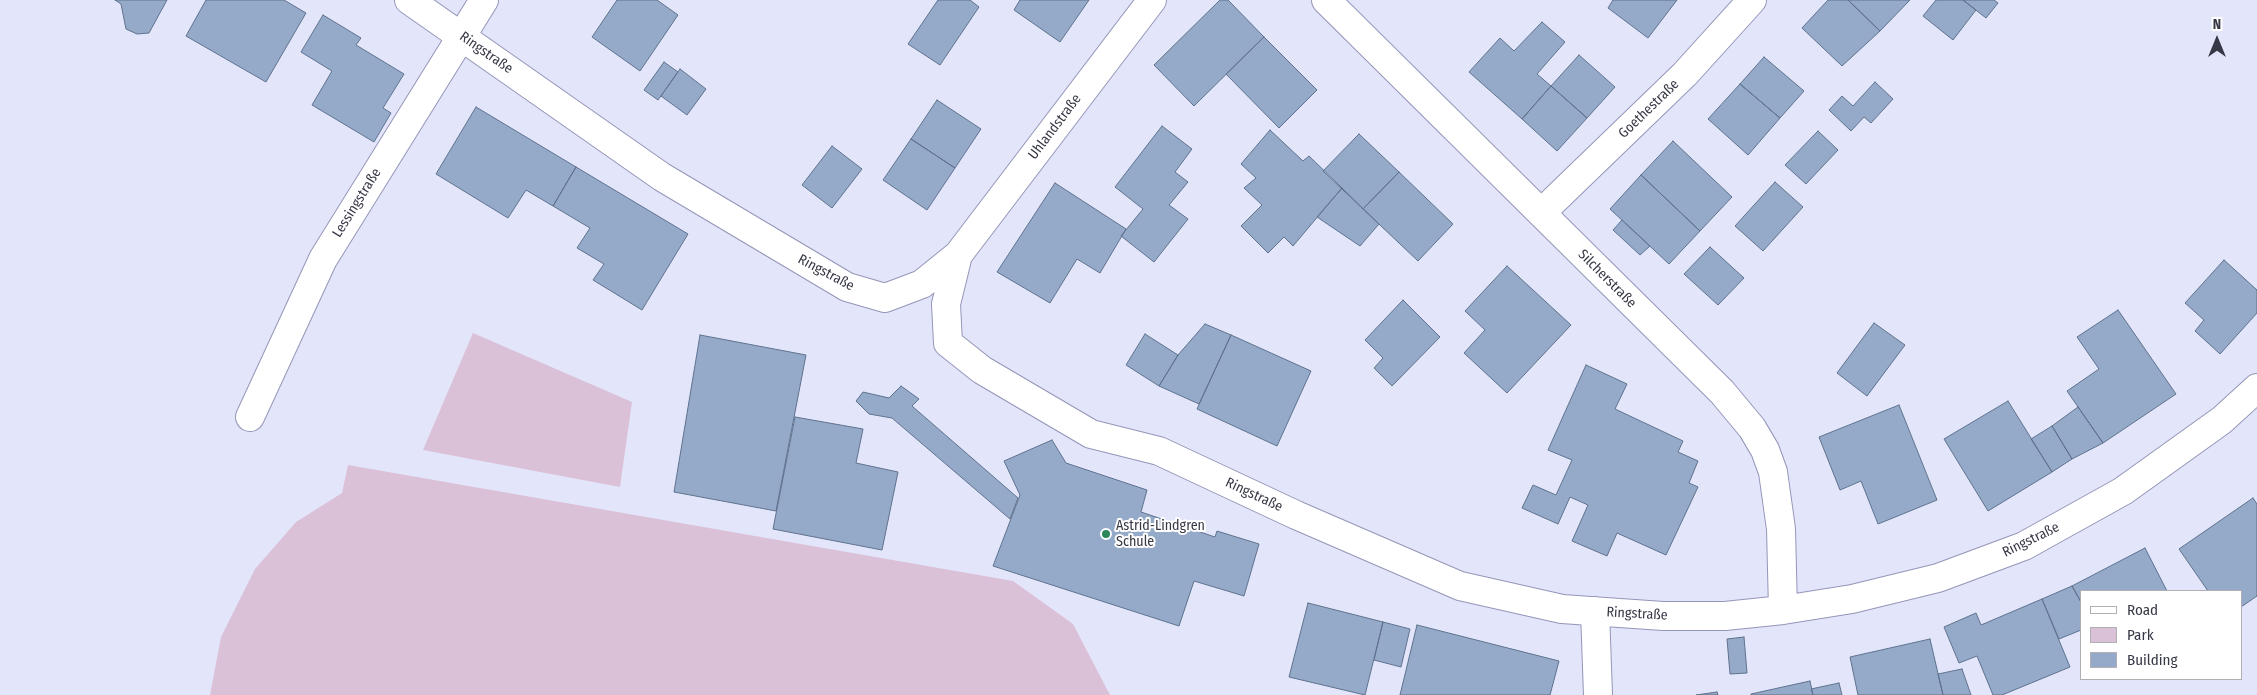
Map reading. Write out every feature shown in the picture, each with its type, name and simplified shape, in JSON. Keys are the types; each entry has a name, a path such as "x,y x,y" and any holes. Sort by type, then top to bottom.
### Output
{"street":[{"name":"Ringstraße","path":"409,0 662,177 847,287 885,298 922,284 958,255"},
{"name":"Lessingstraße","path":"250,417 323,259 484,0"},
{"name":"Uhlandstraße","path":"958,255 1152,0"},
{"name":"Silcherstraße","path":"1326,0 1722,392 1752,428 1765,450 1773,472 1781,529 1782,610"},
{"name":"Goethestraße","path":"1541,213 1685,74 1752,0"},
{"name":"Ringstraße","path":"958,255 946,304 948,343 982,370 1092,434 1159,451 1296,515 1460,586 1562,609 1664,616 1725,616 1782,610 1852,599 1938,578 2024,546 2123,491 2222,420 2257,388"},
{"path":"1595,612 1598,695"}],"green space":[{"path":"473,333 632,402 620,487 423,450"},
{"path":"348,465 1013,581 1073,624 1110,695 210,695 221,637 255,569 296,522 342,493"}],"building":[{"path":"115,0 167,0 149,33 137,34 126,29 121,4"},
{"path":"206,0 284,0 306,13 266,82 186,36"},
{"path":"617,0 657,0 678,15 640,71 592,37"},
{"path":"938,0 970,0 979,7 940,65 908,44"},
{"path":"1020,0 1089,0 1060,42 1014,10"},
{"path":"1220,0 1228,0 1264,37 1194,106 1154,65"},
{"path":"1613,0 1677,0 1648,38 1608,8"},
{"path":"1828,0 1848,0 1880,31 1842,66 1802,28"},
{"path":"1848,0 1910,0 1880,31"},
{"path":"1936,0 1963,0 1976,10 1953,40 1923,16"},
{"path":"1963,0 1994,0 1998,3 1986,18"},
{"path":"323,15 361,38 356,45 404,74 383,108 391,113 374,142 312,105 332,71 301,52"},
{"path":"1542,22 1565,42 1537,74 1551,86 1522,119 1469,72 1500,38 1514,51"},
{"path":"1264,37 1317,90 1279,128 1226,74"},
{"path":"1579,55 1615,87 1587,118 1551,86"},
{"path":"1764,57 1804,91 1780,118 1740,84"},
{"path":"664,62 678,72 658,100 644,90"},
{"path":"680,69 706,89 687,115 661,96"},
{"path":"1875,82 1893,99 1871,123 1864,117 1851,131 1829,110 1842,96 1853,106"},
{"path":"1740,84 1780,118 1748,155 1708,119"},
{"path":"1551,86 1587,118 1557,151 1522,119"},
{"path":"937,100 981,129 955,168 911,139"},
{"path":"476,107 576,167 553,206 526,190 508,218 436,174"},
{"path":"1162,126 1192,149 1175,172 1188,182 1169,205 1188,219 1154,262 1121,236 1143,209 1115,187"},
{"path":"1270,130 1303,161 1309,156 1342,188 1293,246 1284,237 1268,253 1241,226 1262,205 1244,188 1256,178 1241,164"},
{"path":"1818,131 1838,150 1806,184 1785,165"},
{"path":"1359,134 1399,172 1363,209 1323,171"},
{"path":"911,139 955,168 927,210 883,180"},
{"path":"1673,141 1732,197 1700,231 1641,175"},
{"path":"832,146 862,169 832,208 802,185"},
{"path":"576,167 688,234 642,310 593,280 604,264 577,248 590,228 553,206"},
{"path":"1399,172 1453,224 1418,261 1363,209"},
{"path":"1641,175 1700,231 1669,264 1610,209"},
{"path":"1775,182 1803,207 1763,251 1735,226"},
{"path":"1055,183 1126,229 1100,273 1077,259 1050,303 997,272"},
{"path":"1342,188 1379,224 1360,246 1317,217"},
{"path":"1622,220 1650,246 1640,255 1613,230"},
{"path":"1710,247 1744,278 1718,305 1684,274"},
{"path":"2224,260 2257,290 2257,313 2220,354 2195,331 2204,320 2185,303"},
{"path":"1507,266 1571,325 1507,393 1464,353 1485,330 1465,311"},
{"path":"1403,300 1440,337 1392,386 1374,368 1383,358 1365,340"},
{"path":"2118,310 2176,394 2103,443 2067,391 2099,369 2077,337"},
{"path":"1874,323 1905,345 1867,396 1837,373"},
{"path":"1205,324 1231,335 1199,404 1159,386 1178,355"},
{"path":"1145,334 1178,355 1159,386 1126,365"},
{"path":"700,335 806,355 776,511 674,492"},
{"path":"1231,335 1311,371 1277,446 1197,409"},
{"path":"1586,365 1627,384 1615,409 1683,441 1678,452 1698,461 1689,483 1698,487 1666,555 1617,533 1607,556 1572,541 1588,505 1570,497 1558,524 1522,508 1533,485 1556,495 1572,460 1548,450"},
{"path":"901,386 919,399 912,406 1018,498 1010,519 892,418 869,414 856,401 863,392 889,398"},
{"path":"2008,401 2052,472 1988,511 1944,439"},
{"path":"1899,405 1937,500 1878,524 1861,481 1840,490 1819,437"},
{"path":"2078,407 2103,443 2072,459 2052,426"},
{"path":"795,417 863,429 856,463 898,472 882,550 773,529"},
{"path":"2052,426 2072,459 2052,472 2031,439"},
{"name":"Astrid-Lindgren Schule","path":"1052,440 1066,463 1147,490 1141,512 1215,537 1217,531 1259,544 1244,596 1194,581 1179,626 993,566 1020,495 1004,461"},
{"path":"2253,498 2257,504 2257,596 2242,606 2242,590 2207,590 2179,549"},
{"path":"2145,548 2166,590 2080,590 2080,600 2072,586"},
{"path":"2072,586 2080,600 2080,630 2059,639 2042,599"},
{"path":"2042,599 2070,667 2002,695 1993,695 1977,656 1959,663 1944,627 1976,613 1981,625"},
{"path":"1308,603 1383,622 1365,695 1289,677"},
{"path":"1383,622 1410,629 1401,667 1374,660"},
{"path":"1417,625 1559,661 1550,695 1400,695"},
{"path":"1744,637 1747,673 1730,674 1727,639"},
{"path":"1930,639 1943,695 1858,695 1850,657"},
{"path":"1962,669 1971,695 1943,695 1938,674"},
{"path":"1810,681 1813,695 1751,695 1751,694"},
{"path":"1839,683 1842,695 1813,695 1811,689"},
{"path":"1717,692 1718,695 1696,695"}],"place":[{"name":"Astrid-Lindgren Schule","path":"1106,534"}]}
